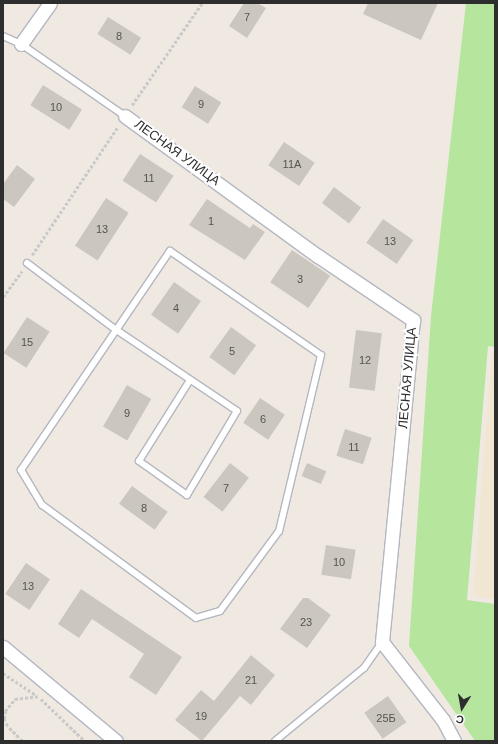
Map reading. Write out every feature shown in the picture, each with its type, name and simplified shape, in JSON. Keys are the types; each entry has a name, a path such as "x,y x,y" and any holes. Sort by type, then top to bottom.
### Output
{"street":[{"path":"21,44 50,3"},
{"name":"ЛЕСНАЯ УЛИЦА","path":"125,116 318,256 413,320 382,642"},
{"path":"382,642 443,720 454,741"},
{"path":"3,647 116,741"}],"lane":[{"path":"3,36 21,44 125,116"},
{"path":"170,252 321,355 279,531 220,611 196,618 42,505 21,470 115,329 170,252"},
{"path":"27,263 115,329 237,411 187,495 139,461 190,380"},
{"path":"275,741 364,668 382,642"}],"path":[{"path":"3,297 202,3"},
{"path":"3,673 38,696 85,741"},
{"path":"22,741 7,726 4,719 5,711 15,699 38,696"}],"shaded area":[{"path":"492,352 495,352 495,599 473,596"}],"green space":[{"path":"466,3 495,3 495,347 488,346 467,600 495,604 495,741 475,741 409,646 431,316"}],"building":[{"path":"244,3 257,3 266,8 247,38 229,26"},
{"path":"368,3 438,3 421,40 363,14"},
{"path":"108,17 141,38 130,55 97,34"},
{"path":"43,85 82,109 69,130 30,105"},
{"path":"195,86 221,102 208,124 182,107"},
{"path":"284,142 315,163 299,186 268,165"},
{"path":"140,154 174,176 156,203 123,181"},
{"path":"17,165 35,179 14,207 3,199 3,184"},
{"path":"334,187 361,207 349,223 322,203"},
{"path":"106,198 129,213 98,261 75,246"},
{"path":"207,199 250,228 253,224 265,232 245,260 189,225"},
{"path":"383,219 413,240 397,264 366,243"},
{"path":"292,250 330,276 308,308 270,282"},
{"path":"174,282 201,301 178,334 151,315"},
{"path":"27,317 50,332 26,368 4,353"},
{"path":"231,327 256,345 234,375 209,357"},
{"path":"356,330 382,333 375,391 349,388"},
{"path":"127,385 151,399 127,441 103,427"},
{"path":"260,398 285,415 268,440 243,423"},
{"path":"345,429 372,438 363,464 336,456"},
{"path":"230,463 249,478 222,512 204,497"},
{"path":"307,463 326,471 321,484 302,476"},
{"path":"132,486 168,512 155,530 119,504"},
{"path":"326,545 356,550 351,579 321,575"},
{"path":"26,563 50,579 29,610 5,594"},
{"path":"81,589 182,657 156,695 129,677 144,654 92,619 79,638 58,624"},
{"path":"303,598 308,598 331,615 307,648 280,629"},
{"path":"251,655 275,675 251,705 240,696 202,741 175,720 201,690 214,701"},
{"path":"388,696 406,722 383,739 364,713"}]}
